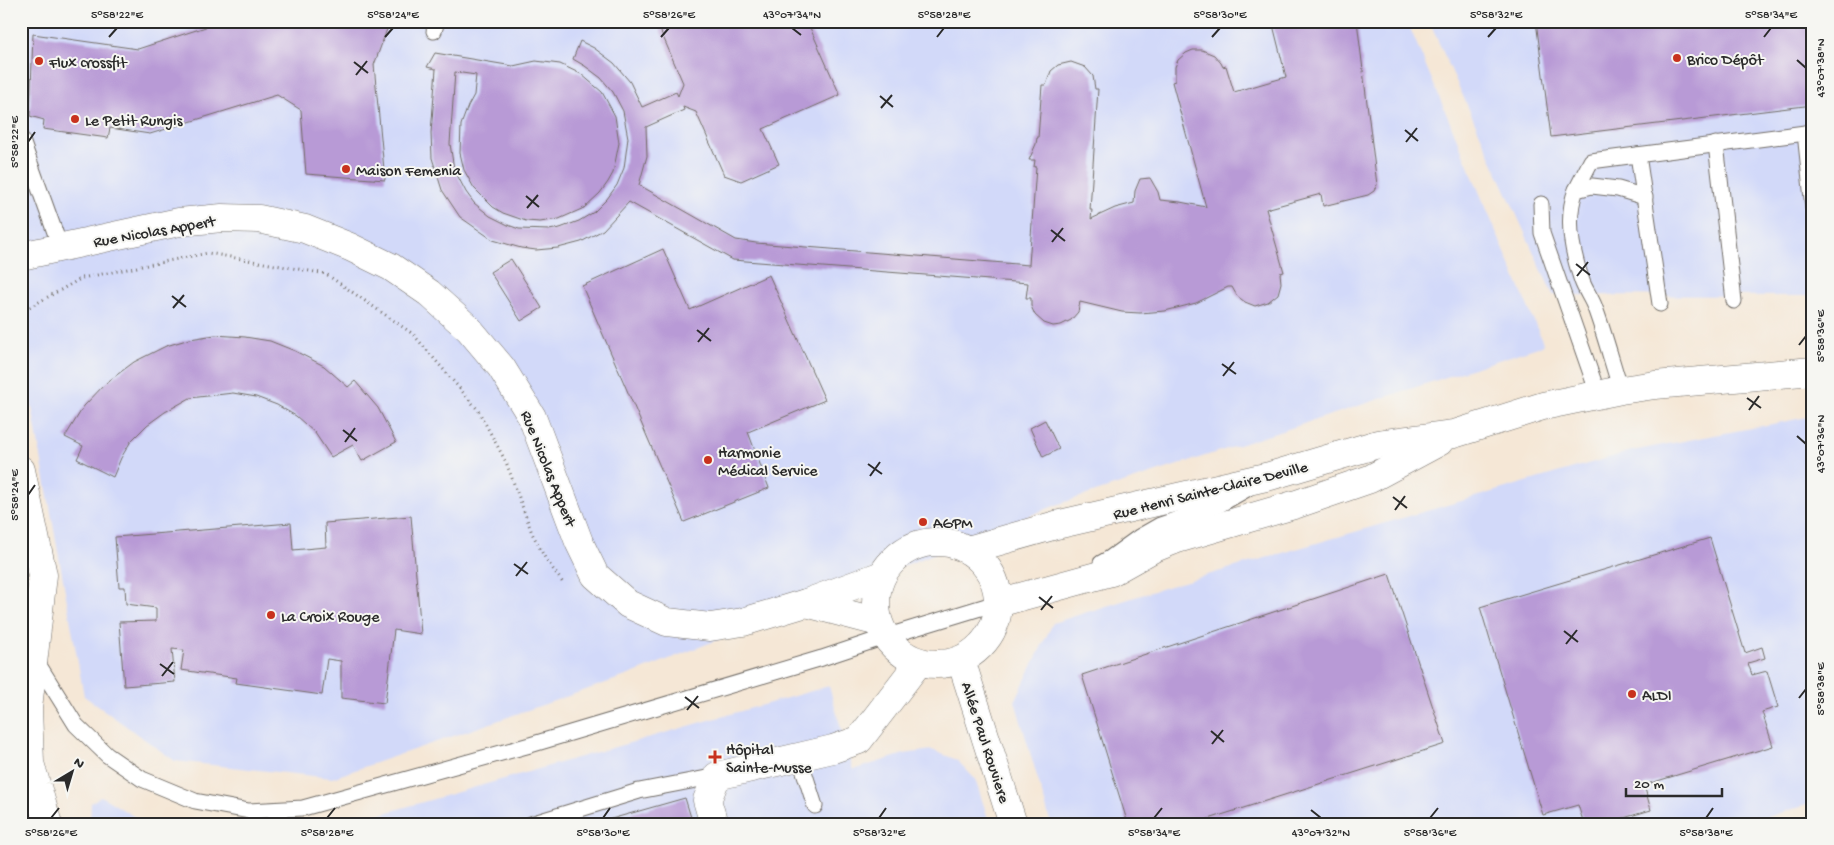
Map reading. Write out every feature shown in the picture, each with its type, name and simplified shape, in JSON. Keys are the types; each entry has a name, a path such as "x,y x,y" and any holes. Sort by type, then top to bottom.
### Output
{"main road":[{"name":"Rue Nicolas Appert","path":"21,256 179,222 222,218 258,219 305,229 350,247 391,267 429,293 470,329 501,367 532,417 579,542 595,575 628,604 668,622 710,628 743,622 806,603 882,575"},
{"name":"Rue Henri Sainte-Claire Deville","path":"968,550 1056,525 1270,476 1378,444 1454,434 1543,406 1655,385 1813,371"},
{"name":"Rue Henri Sainte-Claire Deville","path":"998,603 1111,572 1152,549 1177,539 1297,504 1370,479 1454,434"},
{"path":"21,470 43,575 28,708 30,763 51,823"},
{"path":"929,542 949,543 968,550 984,564 994,582 998,603 994,624 984,643 973,653 961,660 940,664 919,662 906,656 894,647 882,629 875,606 877,590 882,575 894,559 910,548 929,542"},
{"path":"806,603 882,629"},
{"name":"Allée Paul Rouviere","path":"961,660 1013,824"},
{"path":"714,824 707,800 717,776 833,749 859,740 919,662"}],"lane":[{"path":"1610,392 1595,308 1582,281 1569,220 1572,200 1590,160 1809,132 1813,208"},
{"path":"21,138 61,248"},
{"path":"1716,144 1734,301"},
{"path":"1638,154 1660,304"},
{"path":"1576,190 1592,186 1618,189 1645,197"},
{"path":"1541,204 1542,233 1610,392"},
{"path":"34,658 76,725 107,755 142,779 195,801 249,811 303,808 539,743 822,658 882,629 998,603 1110,558 1138,537 1160,526 1219,505 1270,476"},
{"path":"799,756 815,806"},
{"path":"532,824 638,791 717,776"}],"path":[{"path":"21,312 82,278 208,253 326,274 413,334 478,410 506,462 532,533 545,558 563,583 570,589"}],"shaded area":[{"path":"21,21 1407,21 1544,345 1059,504 629,675 332,778 175,761 84,696 21,346"},
{"path":"1429,21 1813,21 1813,296 1553,295"},
{"path":"1813,416 1813,803 1743,824 1051,824 1015,701 1053,623 1170,586 1632,451"},
{"name":"Hôpital Sainte-Musse","path":"829,686 853,770 904,754 932,750 957,760 975,779 990,824 346,824"},
{"path":"101,796 146,824 90,824 91,803"},
{"path":"1813,815 1813,824 1785,824"}],"building":[{"path":"224,21 390,21 374,65 385,180 306,174 301,110 277,95 150,134 110,128 108,138 43,129 44,120 30,116 33,34 138,49"},
{"path":"668,21 807,21 840,95 763,129 779,164 741,181 724,175 696,112 683,107 684,110 646,127 647,156 639,185 736,240 1029,265 1036,167 1034,167 1035,160 1029,160 1038,138 1042,85 1046,85 1051,71 1058,65 1071,62 1085,67 1093,76 1095,89 1098,89 1091,219 1115,208 1134,203 1135,191 1140,179 1150,178 1160,200 1206,207 1172,82 1175,81 1175,67 1178,60 1193,50 1202,50 1214,55 1223,67 1226,66 1234,92 1286,77 1272,21 1357,21 1377,185 1374,191 1368,195 1323,206 1321,194 1266,209 1284,272 1280,273 1281,283 1278,294 1268,302 1255,306 1245,302 1237,296 1232,287 1228,287 1196,303 1165,311 1122,312 1080,302 1078,312 1071,320 1061,325 1053,326 1044,323 1035,315 1031,306 1031,298 1026,298 1028,283 733,260 629,202 603,230 581,242 558,248 536,250 493,240 460,217 442,190 432,158 431,133 436,69 427,67 435,53 513,66 536,61 560,64 581,74 602,92 615,116 619,143 613,173 608,182 600,193 584,208 559,219 540,222 526,221 503,213 493,207 474,188 464,170 460,153 461,125 474,95 476,75 455,72 450,144 454,169 466,192 474,203 490,216 508,225 519,229 549,230 579,221 594,212 617,185 624,168 628,138 623,111 613,92 601,78 573,59 580,41 594,48 614,63 630,82 642,107 676,92 678,96 683,83 658,25"},
{"name":"Brico Dépôt","path":"1536,21 1813,21 1813,105 1551,137"},
{"path":"663,249 690,310 769,275 825,400 748,432 769,488 684,522 582,286"},
{"path":"511,259 542,308 521,321 490,272"},
{"path":"215,335 270,341 324,366 348,387 355,381 378,408 396,442 362,461 353,445 331,457 315,433 296,416 277,405 256,397 233,393 190,398 165,412 147,425 131,441 113,477 77,459 83,446 65,437 84,406 106,383 134,362 166,346 190,339"},
{"path":"1045,420 1059,449 1043,457 1030,428"},
{"name":"La Croix Rouge","path":"411,516 421,634 394,630 385,703 341,698 341,661 327,659 322,695 236,683 237,678 181,670 184,650 172,649 175,682 124,686 119,622 156,621 156,608 126,604 125,587 119,587 115,537 291,523 293,550 326,547 325,523"},
{"name":"ALDI","path":"1710,538 1745,653 1762,647 1765,658 1748,663 1752,675 1767,671 1778,707 1762,712 1773,746 1644,785 1651,810 1603,824 1584,824 1578,805 1543,815 1480,607"},
{"path":"1389,574 1445,744 1193,824 1128,824 1082,675"},
{"name":"Hôpital Sainte-Musse","path":"685,798 693,824 597,823"}],"place":[{"name":"Brico Dépôt","path":"1677,58"},
{"name":"Flux crossfit","path":"39,61"},
{"name":"Le Petit Rungis","path":"75,119"},
{"name":"Maison Femenia","path":"346,169"},
{"name":"Harmonie Médical Service","path":"708,460"},
{"name":"AGPM","path":"923,522"},
{"name":"La Croix Rouge","path":"271,615"},
{"name":"ALDI","path":"1632,694"},
{"name":"Hôpital Sainte-Musse","path":"715,757"}]}
